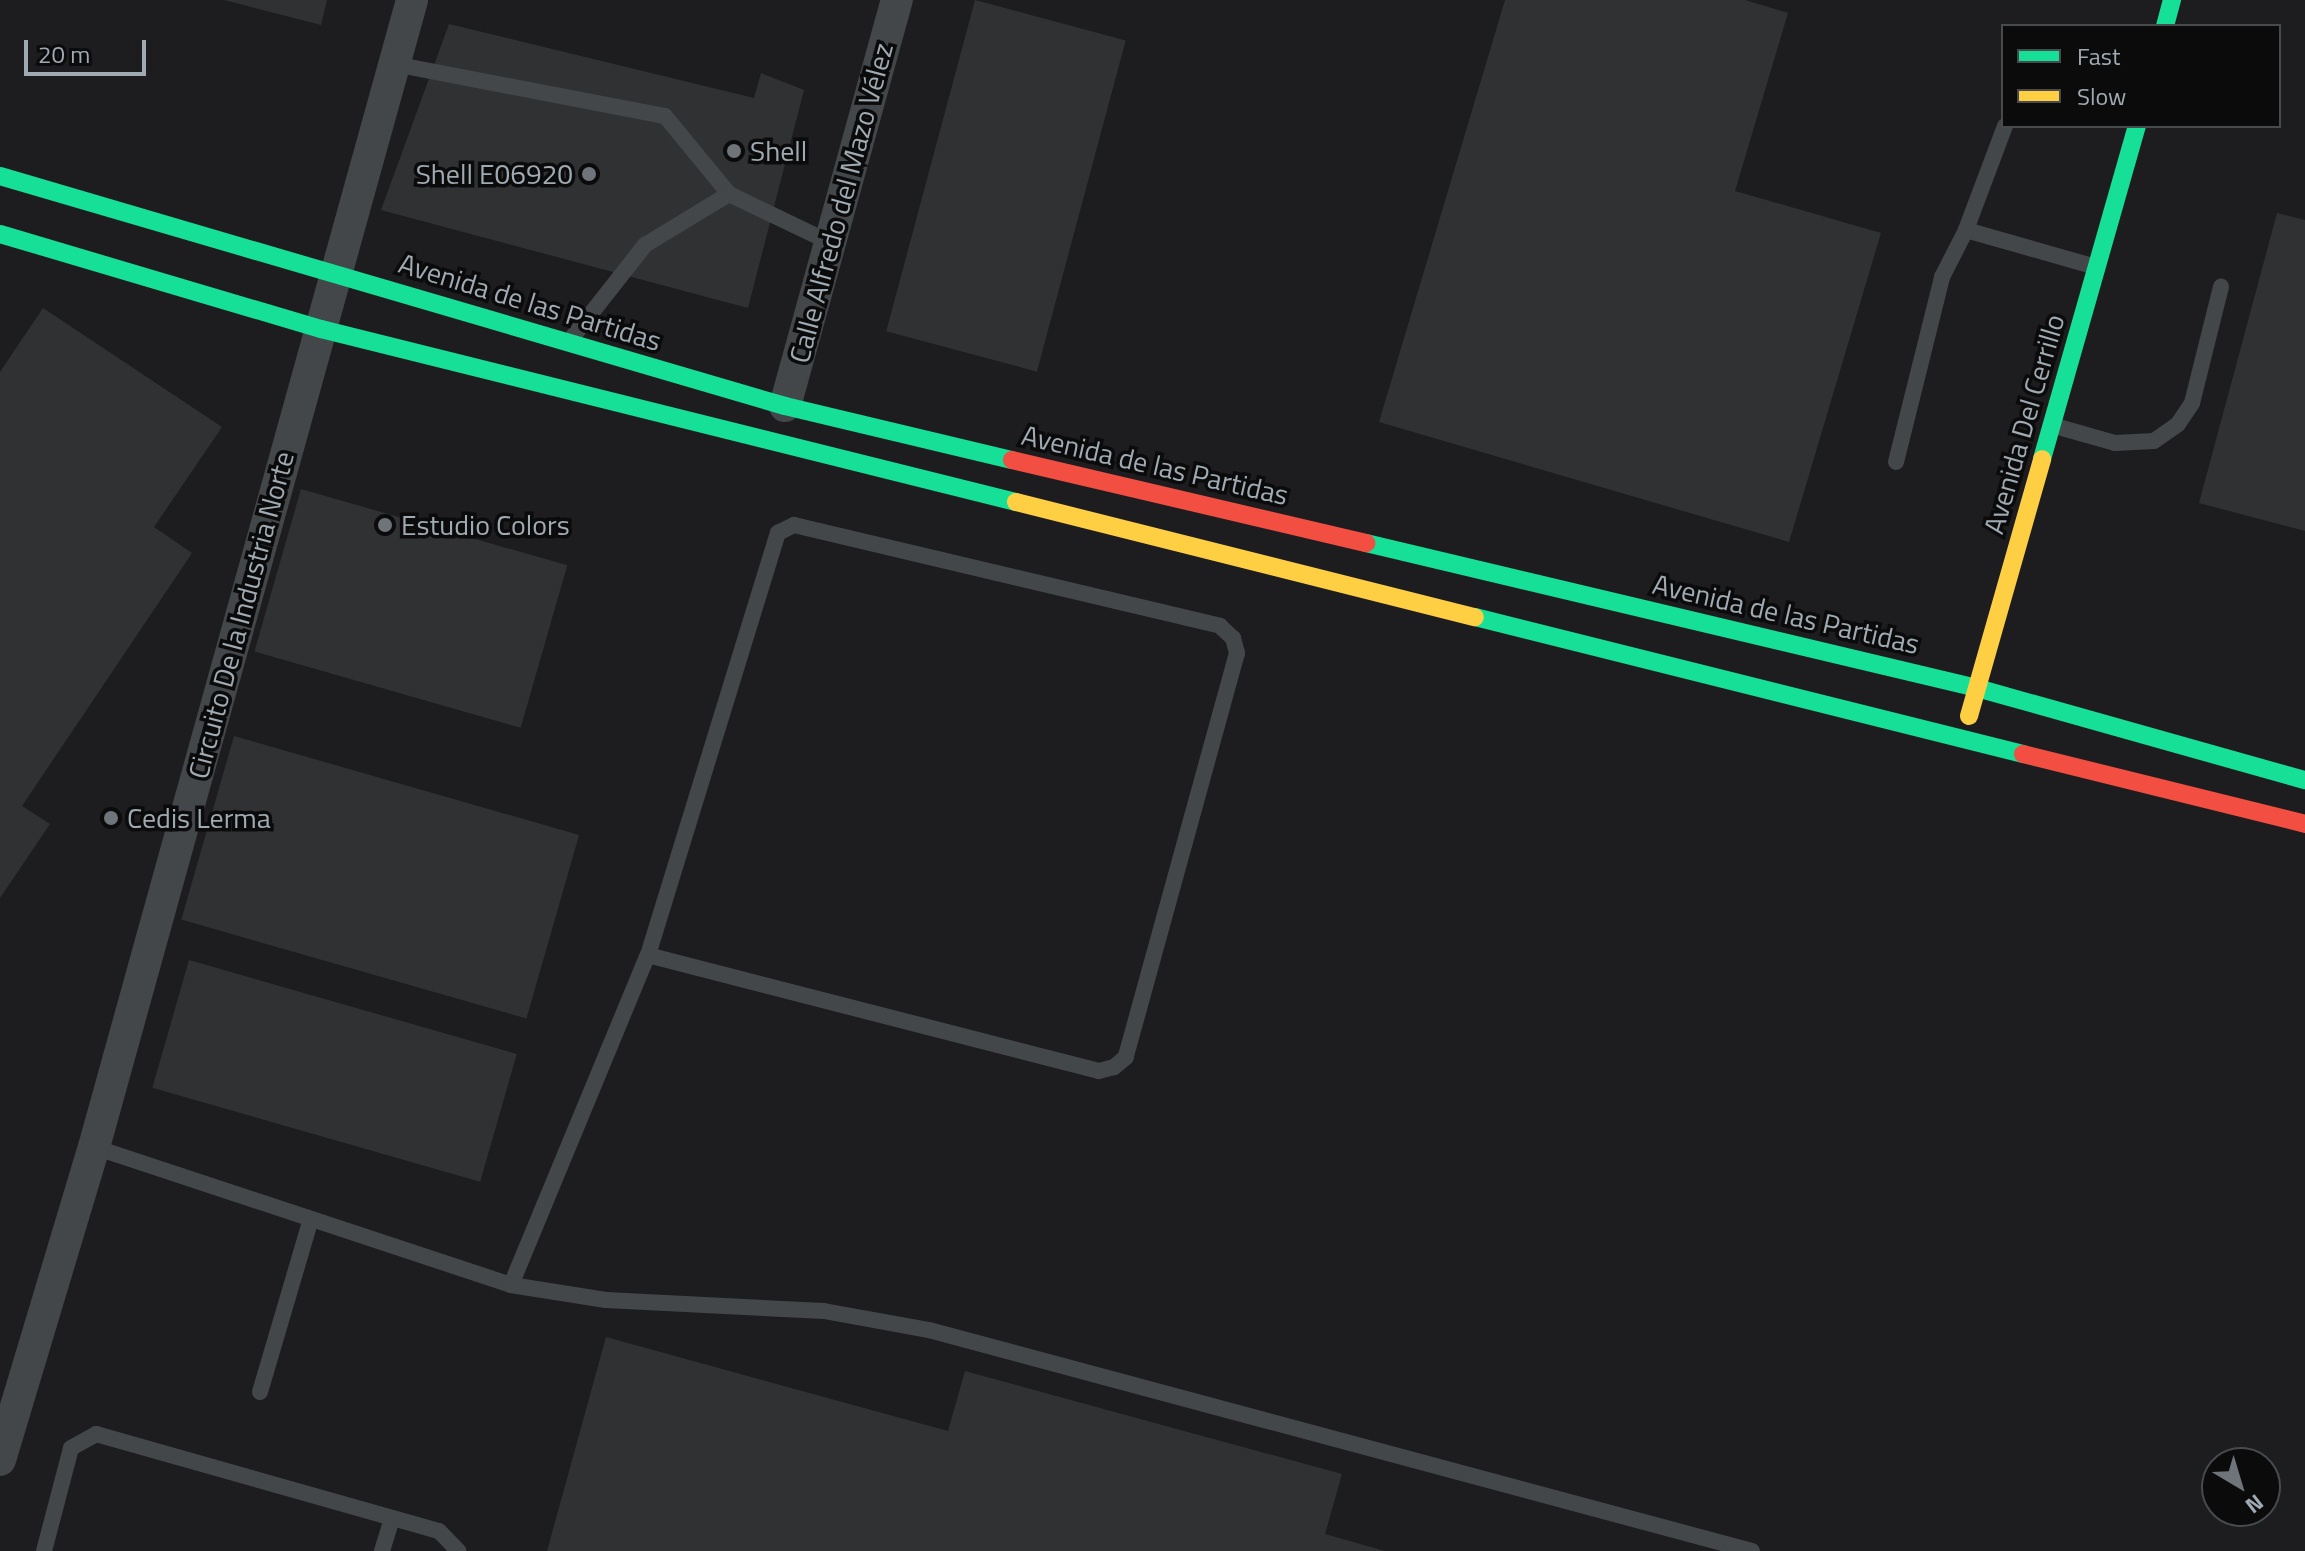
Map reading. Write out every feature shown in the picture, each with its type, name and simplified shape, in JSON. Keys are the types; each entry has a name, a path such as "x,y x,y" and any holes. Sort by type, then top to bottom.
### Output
{"main road":[{"path":"2166,24 2172,0"},
{"name":"Avenida Del Cerrillo","path":"1963,737 2136,128"},
{"name":"Avenida de las Partidas","path":"0,176 336,272 566,345 785,406 1977,688 2305,780"},
{"path":"0,234 321,329 2305,824"}],"street":[{"name":"Circuito De la Industria Norte","path":"0,1460 94,1147 412,0"},
{"name":"Calle Alfredo del Mazo Vélez","path":"785,406 827,241 897,0"}],"lane":[{"path":"394,64 665,116 729,194 827,241"},
{"path":"1896,462 1942,277 1966,230 2004,128"},
{"path":"566,345 645,245 729,194"},
{"path":"1966,230 2098,267"},
{"path":"2053,426 2115,443 2154,441 2178,424 2192,403 2221,287"},
{"path":"511,1285 648,955 778,533 794,525 1220,626 1233,638 1237,653 1126,1057 1114,1067 1099,1071 648,955"},
{"path":"94,1147 511,1285 606,1300 824,1311 929,1330 1752,1551"},
{"path":"260,1392 311,1219"},
{"path":"44,1551 71,1448 96,1434 439,1531 458,1551"},
{"path":"382,1551 392,1518"}],"shaded area":[{"path":"0,0 2305,0 2305,1551 0,1551"}],"building":[{"path":"224,0 327,0 321,25"},
{"path":"975,0 1126,40 1037,372 886,331"},
{"path":"1505,0 1745,0 1788,13 1735,191 1881,233 1789,542 1379,422"},
{"name":"Shell E06920","path":"449,24 754,98 761,73 804,90 748,308 381,210"},
{"path":"2277,213 2305,220 2305,531 2199,503"},
{"path":"43,308 222,427 154,527 192,553 22,806 50,824 0,898 0,372"},
{"path":"301,489 567,565 521,728 254,651"},
{"path":"234,736 579,835 526,1019 181,920"},
{"path":"189,960 517,1054 480,1182 152,1088"},
{"path":"606,1337 948,1431 965,1371 1342,1474 1325,1534 1385,1551 547,1551"}],"traffic: fast":[{"path":"2166,24 2172,0"},
{"path":"2042,459 2136,128"},
{"path":"0,176 785,406 1012,460"},
{"path":"0,234 321,329 1016,502"},
{"path":"1366,543 1977,688 2305,780"},
{"path":"1475,617 2023,754"}],"traffic: slow":[{"path":"1969,716 2042,459"},
{"path":"1016,502 1475,617"}],"traffic: jam":[{"path":"1012,460 1366,543"},
{"path":"2023,754 2305,824"}],"place":[{"name":"Shell","path":"734,151"},
{"name":"Shell E06920","path":"589,174"},
{"name":"Estudio Colors","path":"385,525"},
{"name":"Cedis Lerma","path":"111,818"}]}
